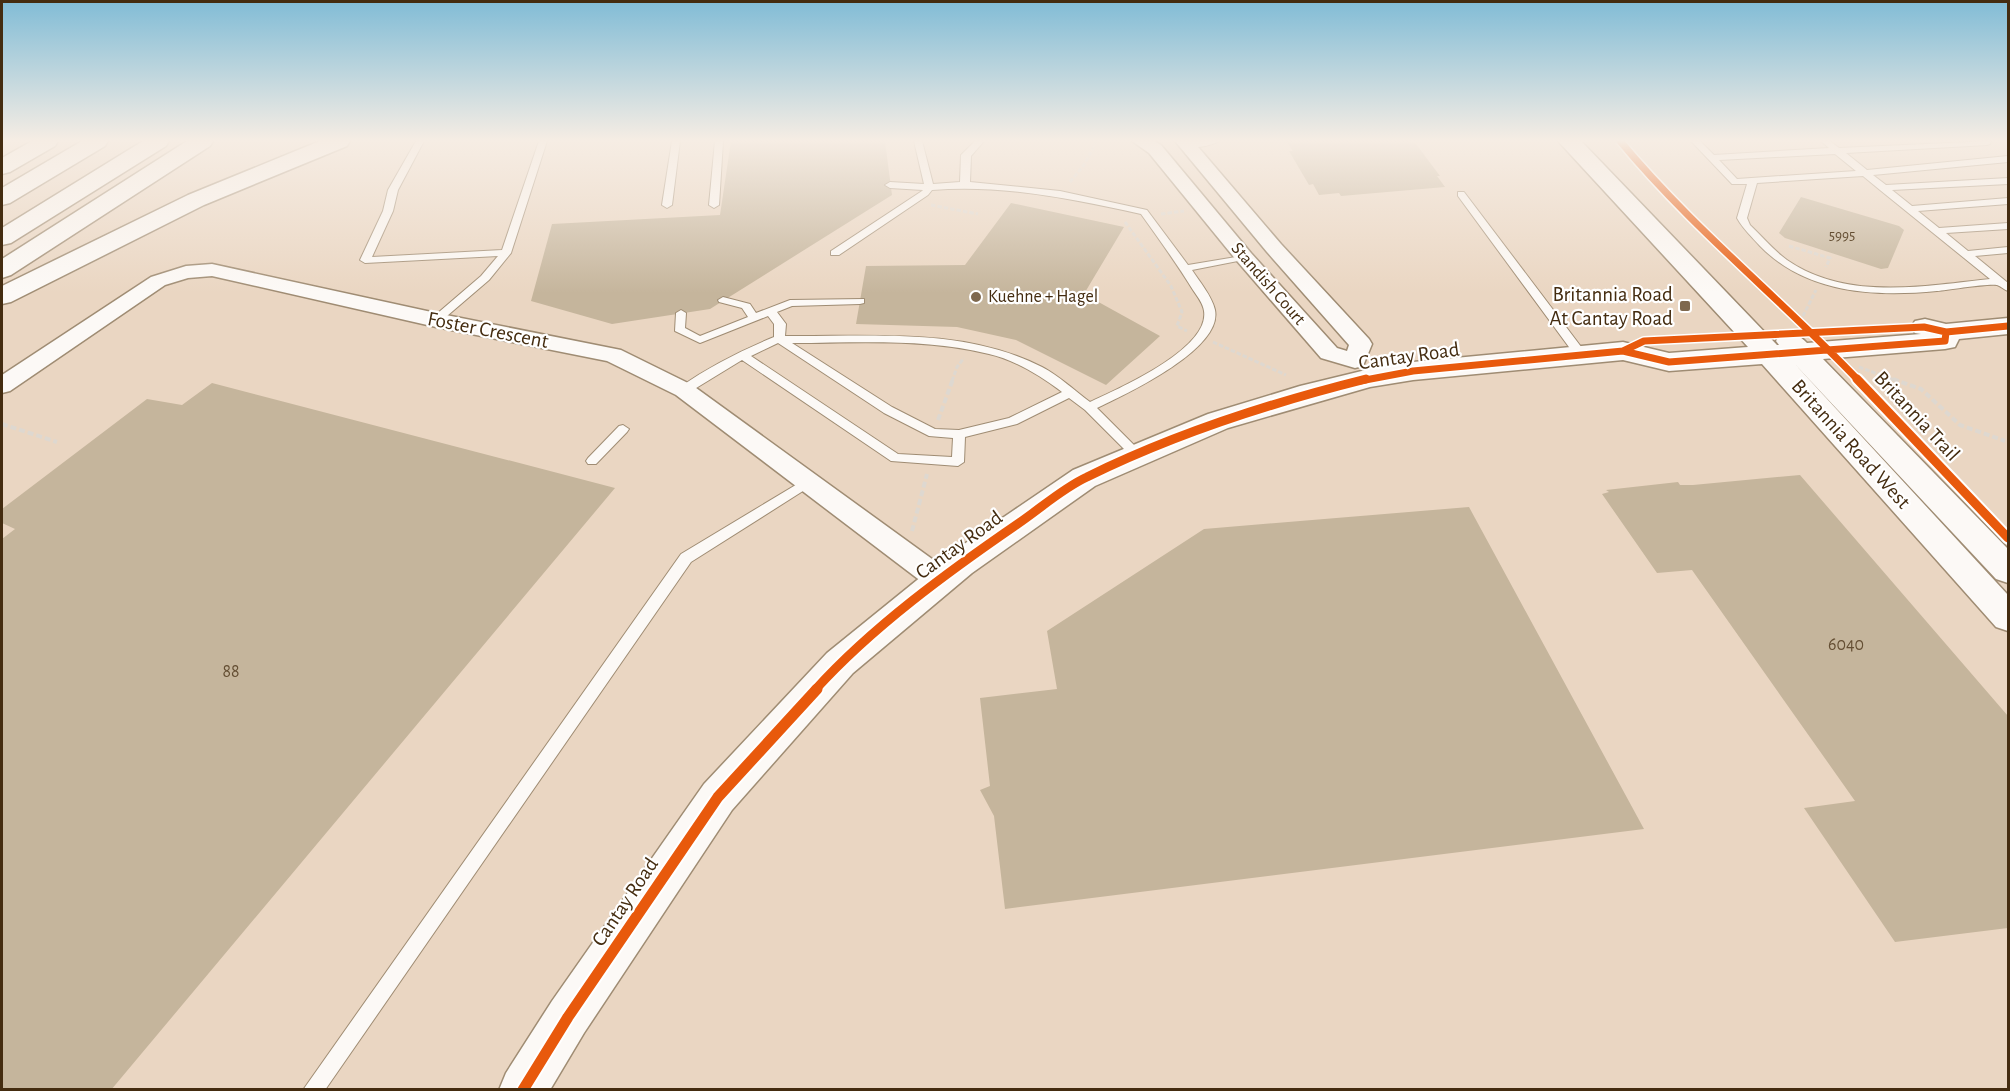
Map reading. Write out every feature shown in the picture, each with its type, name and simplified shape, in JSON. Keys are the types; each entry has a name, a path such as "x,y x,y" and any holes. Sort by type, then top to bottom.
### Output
{"main road":[{"path":"2,238 76,192"},
{"path":"2,270 123,192"},
{"path":"2,296 216,192"},
{"name":"Britannia Road West","path":"1626,192 1794,341 2008,617"},
{"name":"Britannia Road West","path":"1647,192 1794,341 2008,570"},
{"name":"Cantay Road","path":"524,1089 568,1017 718,797 840,663 960,564 1084,478 1218,421 1310,393 1363,370 1413,371 1623,351 1669,362 1794,341 1945,340 1946,332 2008,326"}],"street":[{"name":"Standish Court","path":"1188,192 1329,353 1363,370"},
{"name":"Standish Court","path":"1226,192 1276,251 1361,344 1363,370"},
{"path":"1244,257 1276,251"},
{"name":"Foster Crescent","path":"2,386 150,285 186,272 212,270 436,320 613,355 684,390 940,580"}],"lane":[{"path":"393,192 388,211 365,260 506,253"},
{"path":"436,320 485,278 506,253 526,192"},
{"path":"666,205 668,192"},
{"path":"714,205 715,192"},
{"path":"835,253 915,202 924,192"},
{"path":"1040,192 1144,212 1186,268 1210,311 1207,328 1159,372 1089,407"},
{"path":"1750,192 1742,218 1746,226 1788,265 1821,279 1856,289 1882,292 2003,281"},
{"path":"1888,192 2003,281"},
{"path":"1461,194 1581,355"},
{"path":"1910,209 2008,201"},
{"path":"1940,231 2008,225"},
{"path":"1966,254 2008,250"},
{"path":"1186,268 1244,257"},
{"path":"723,300 746,306 754,318"},
{"path":"681,313 679,329 700,340 790,303 860,301"},
{"path":"770,311 780,324 779,339"},
{"path":"779,339 897,415 933,433 959,434 1013,421 1071,392"},
{"path":"684,390 701,378 779,339 944,342 1007,356 1038,370 1089,407 1136,454"},
{"path":"742,356 895,458 958,462 959,434"},
{"path":"592,461 623,429"},
{"path":"313,1089 686,558 809,481"}],"path":[{"path":"915,202 978,214"},
{"path":"1121,216 1171,286 1182,312 1177,326 1287,375"},
{"path":"1764,242 1775,242 1830,258 1794,341 1855,366 1921,389 1960,426 2005,441"},
{"path":"2,424 57,442"}],"building":[{"path":"723,192 892,192 892,195 710,309 612,324 531,301 552,224 720,215"},
{"path":"1317,192 1388,192 1341,196 1339,193 1319,195"},
{"path":"1801,197 1899,226 1904,230 1888,268 1881,269 1785,238 1779,233"},
{"name":"Kuehne + Hagel","path":"1011,203 1124,227 1084,294 1160,336 1106,385 1016,340 957,327 856,324 866,266 965,265"},
{"path":"212,383 615,488 111,1090 2,1090 2,539 15,529 2,523 2,509 147,399 182,405"},
{"path":"1800,475 2008,716 2008,928 1895,942 1804,808 1855,801 1692,570 1657,573 1602,494 1609,492 1606,490 1678,482 1680,485 1693,485"},
{"path":"1469,507 1644,829 1005,909 994,816 980,790 990,786 980,698 1057,689 1047,631 1204,529"}],"cycle path":[{"name":"Britannia Trail","path":"1666,192 1847,368 2008,538"},
{"path":"1623,351 1644,341 1924,327 1946,332 2008,326"},
{"path":"523,1090 568,1017 718,797 840,663 960,564 1084,478 1218,421 1310,393 1370,378 1413,371 1623,351 1669,362 1945,341 1946,332"}],"place":[{"name":"Kuehne + Hagel","path":"976,297"},
{"name":"Britannia Road At Cantay Road","path":"1685,306"}]}
